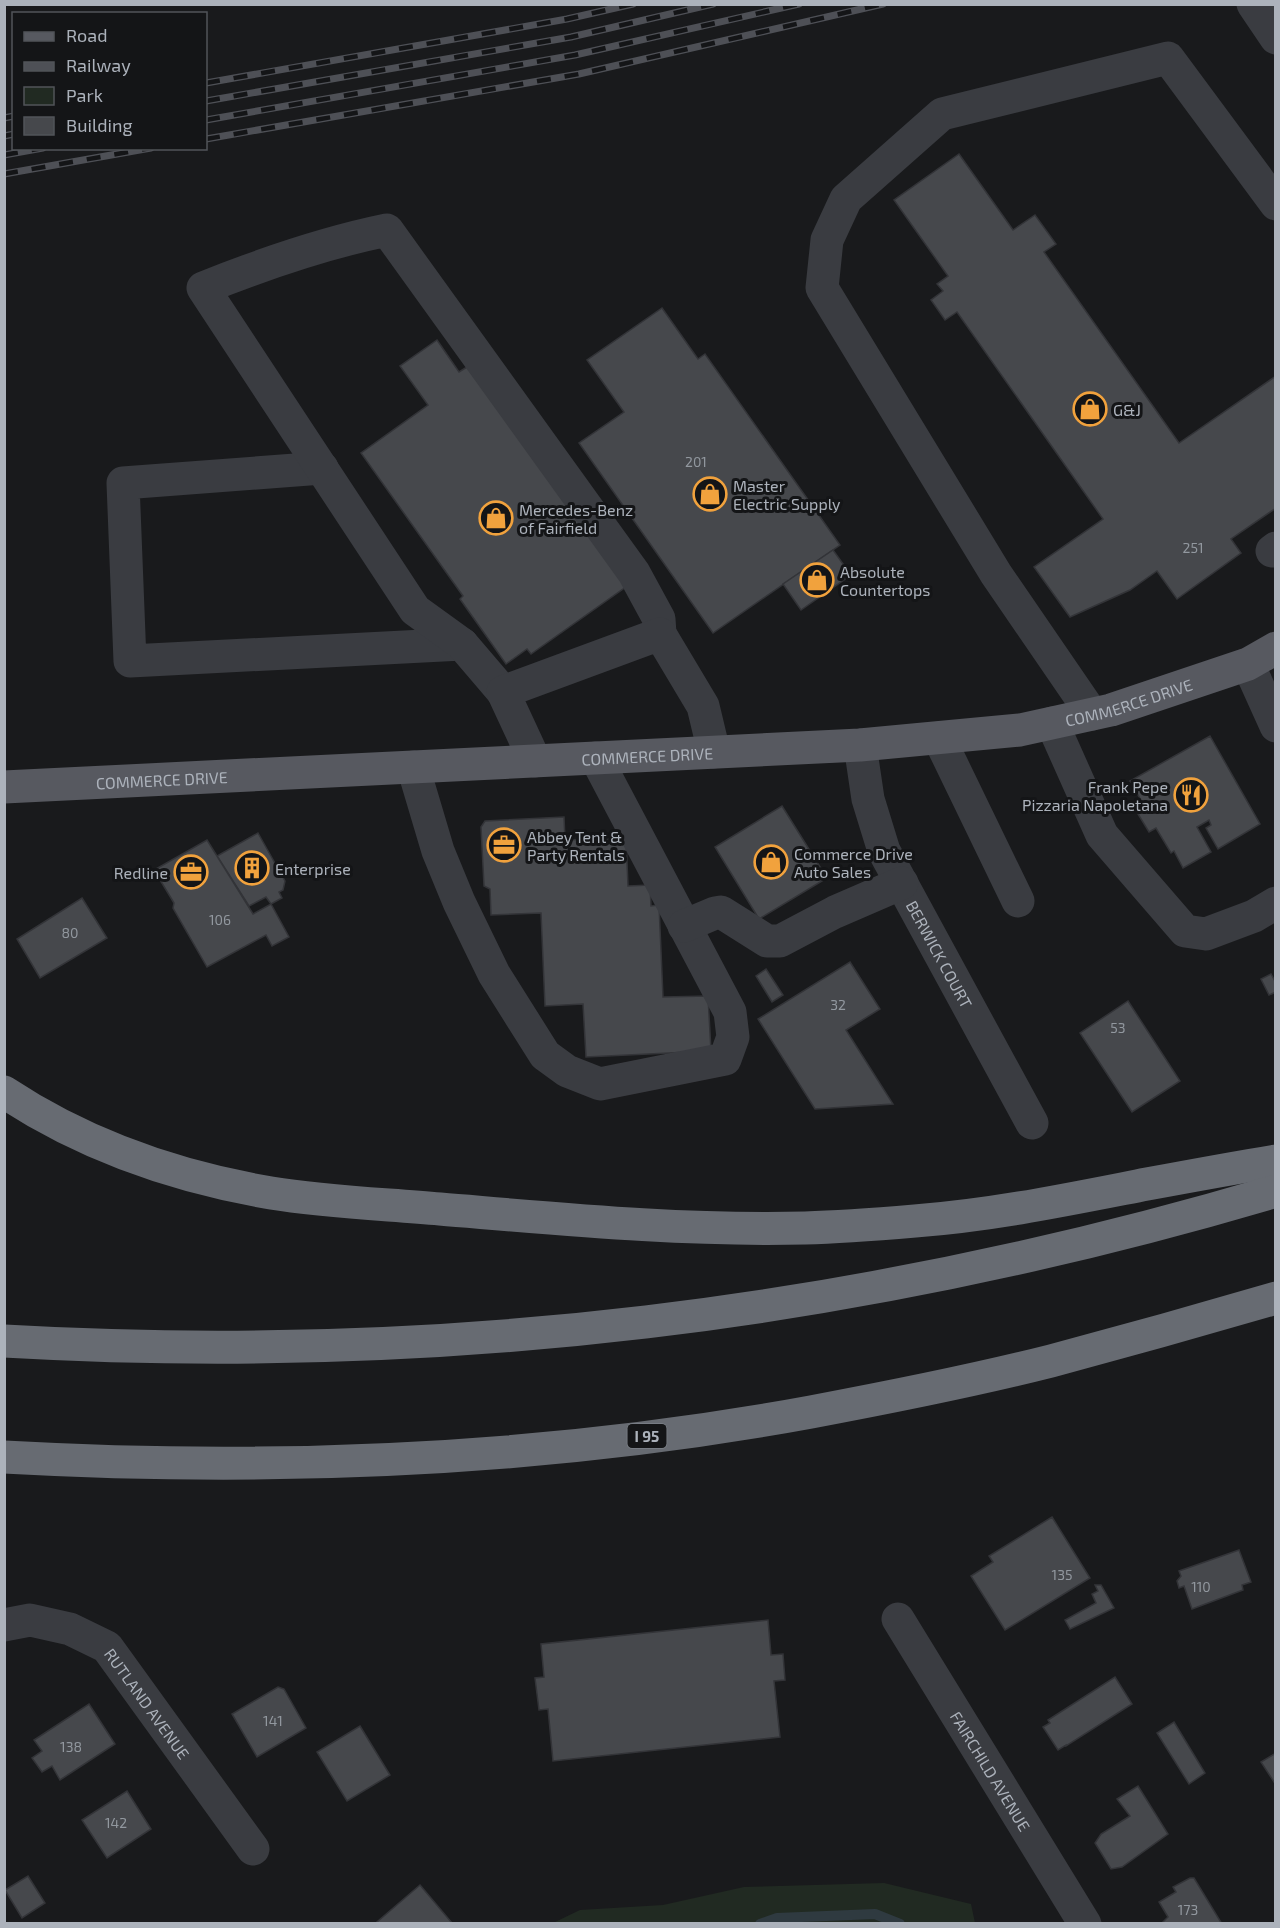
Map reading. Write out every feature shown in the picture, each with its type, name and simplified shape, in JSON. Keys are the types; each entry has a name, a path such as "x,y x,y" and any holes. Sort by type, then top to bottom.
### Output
{"highway":[{"path":"4,1092 55,1122 105,1146 159,1166 219,1183 274,1194 332,1200 587,1221 804,1228 919,1221 1031,1207 1275,1161"},
{"path":"4,1341 208,1349 327,1347 568,1332 686,1318 927,1279 1160,1224 1275,1191"},
{"name":"I 95","path":"4,1457 83,1462 204,1464 325,1462 424,1458 568,1446 689,1431 809,1413 1048,1362 1275,1298"},
{"path":"4,1462 83,1462"}],"main road":[{"name":"COMMERCE DRIVE","path":"4,787 860,745 1020,730 1111,710 1248,664 1275,648"}],"street":[{"path":"1252,4 1275,38"},
{"path":"1092,714 996,574 822,288 827,240 846,199 942,114 1168,58 1275,204"},
{"path":"535,761 503,692 462,644 415,610 203,288 246,271 355,237 387,230 634,573 658,619 660,634 703,706 714,752"},
{"path":"322,468 123,483 130,661 462,644"},
{"path":"503,692 660,634"},
{"path":"1248,664 1275,726"},
{"path":"1052,723 1102,835 1185,931 1206,934 1254,916 1275,903"},
{"path":"939,738 1018,901"},
{"name":"BERWICK COURT","path":"860,745 868,799 884,851 1032,1122"},
{"path":"413,767 438,851 459,902 494,974 545,1055 567,1071 600,1084 725,1059 733,1036 730,1012 596,758"},
{"path":"684,926 721,912 767,941 780,942 836,912 902,883"},
{"name":"FAIRCHILD AVENUE","path":"897,1619 1085,1923"},
{"name":"RUTLAND AVENUE","path":"4,1625 30,1620 70,1629 107,1647 253,1849"}],"green space":[{"path":"884,1883 971,1904 975,1923 553,1923 580,1910 663,1905 744,1887"}],"building":[{"name":"G&J","path":"959,154 1013,230 1035,215 1056,244 1044,252 1179,443 1276,376 1276,508 1231,539 1241,553 1177,599 1157,571 1130,590 1070,617 1034,567 1103,519 957,312 945,320 931,300 943,291 937,284 948,276 894,200"},
{"name":"Master Electric Supply","path":"662,308 698,359 705,354 840,545 713,633 579,443 624,412 587,360"},
{"name":"Mercedes-Benz of Fairfield","path":"437,340 459,372 467,367 630,584 531,654 527,649 506,664 460,599 463,596 361,453 428,405 400,366"},
{"name":"Absolute Countertops","path":"833,550 851,575 801,610 783,584"},
{"name":"Frank Pepe Pizzaria Napoletana","path":"1210,736 1260,824 1218,849 1206,828 1211,825 1209,820 1197,827 1211,852 1183,868 1174,851 1171,853 1156,828 1149,832 1138,814 1146,809 1130,781"},
{"name":"Commerce Drive Auto Sales","path":"782,806 827,878 759,919 715,847"},
{"path":"564,817 565,840 626,838 628,886 650,885 651,906 659,905 663,997 708,996 711,1051 586,1057 583,1004 545,1006 541,913 491,915 490,889 484,886 481,827 485,821"},
{"name":"Enterprise","path":"258,833 285,881 283,890 279,892 282,898 271,904 266,897 249,906 217,856"},
{"path":"207,840 253,914 271,904 289,937 272,946 266,935 207,967 154,870"},
{"path":"82,898 107,938 40,978 17,939"},
{"path":"850,962 880,1009 846,1030 893,1104 815,1109 758,1019"},
{"path":"766,969 783,995 772,1002 756,976"},
{"path":"1271,974 1276,983 1276,992 1269,995 1261,979"},
{"path":"1128,1001 1180,1081 1132,1112 1080,1033"},
{"path":"1052,1517 1090,1578 1005,1630 971,1576 993,1562 989,1556"},
{"path":"1239,1550 1251,1582 1242,1585 1243,1590 1192,1609 1184,1586 1179,1588 1177,1581 1181,1576 1179,1571"},
{"path":"1095,1585 1101,1585 1114,1608 1070,1629 1065,1620 1096,1603 1092,1594 1098,1591"},
{"path":"768,1620 771,1655 783,1654 785,1680 774,1681 780,1737 553,1761 548,1709 539,1710 535,1678 544,1677 541,1644"},
{"path":"1115,1677 1132,1704 1058,1750 1043,1727 1050,1723 1048,1720"},
{"path":"278,1687 284,1689 306,1728 257,1757 232,1714"},
{"path":"89,1704 115,1744 60,1780 52,1766 42,1772 32,1758 42,1751 34,1740"},
{"path":"1174,1722 1205,1773 1189,1784 1157,1733"},
{"path":"360,1726 390,1775 347,1801 317,1752"},
{"path":"1276,1753 1276,1785 1261,1762"},
{"path":"1138,1786 1168,1834 1122,1867 1111,1869 1095,1843 1101,1834 1130,1816 1117,1799"},
{"path":"127,1791 151,1829 107,1858 82,1820"},
{"path":"28,1876 45,1903 22,1918 5,1890"},
{"path":"1194,1878 1222,1924 1161,1924 1168,1917 1159,1902 1176,1892 1173,1887"},
{"path":"420,1885 452,1923 378,1924 377,1922"}],"waterway":[{"path":"760,1924 777,1918 875,1914 900,1924"}],"railway":[{"path":"207,83 567,19 633,4"},
{"path":"207,101 571,37 713,4"},
{"path":"207,120 575,55 799,4"},
{"path":"207,139 579,74 883,4"},
{"path":"4,118 12,116"},
{"path":"4,136 12,134"},
{"path":"4,155 32,150"},
{"path":"4,174 140,150"}],"place":[{"name":"G&J","path":"1090,409"},
{"name":"Master Electric Supply","path":"710,494"},
{"name":"Mercedes-Benz of Fairfield","path":"496,518"},
{"name":"Absolute Countertops","path":"817,580"},
{"name":"Frank Pepe Pizzaria Napoletana","path":"1191,795"},
{"name":"Abbey Tent & Party Rentals","path":"504,845"},
{"name":"Commerce Drive Auto Sales","path":"771,862"},
{"name":"Enterprise","path":"252,868"},
{"name":"Redline","path":"191,872"}]}
